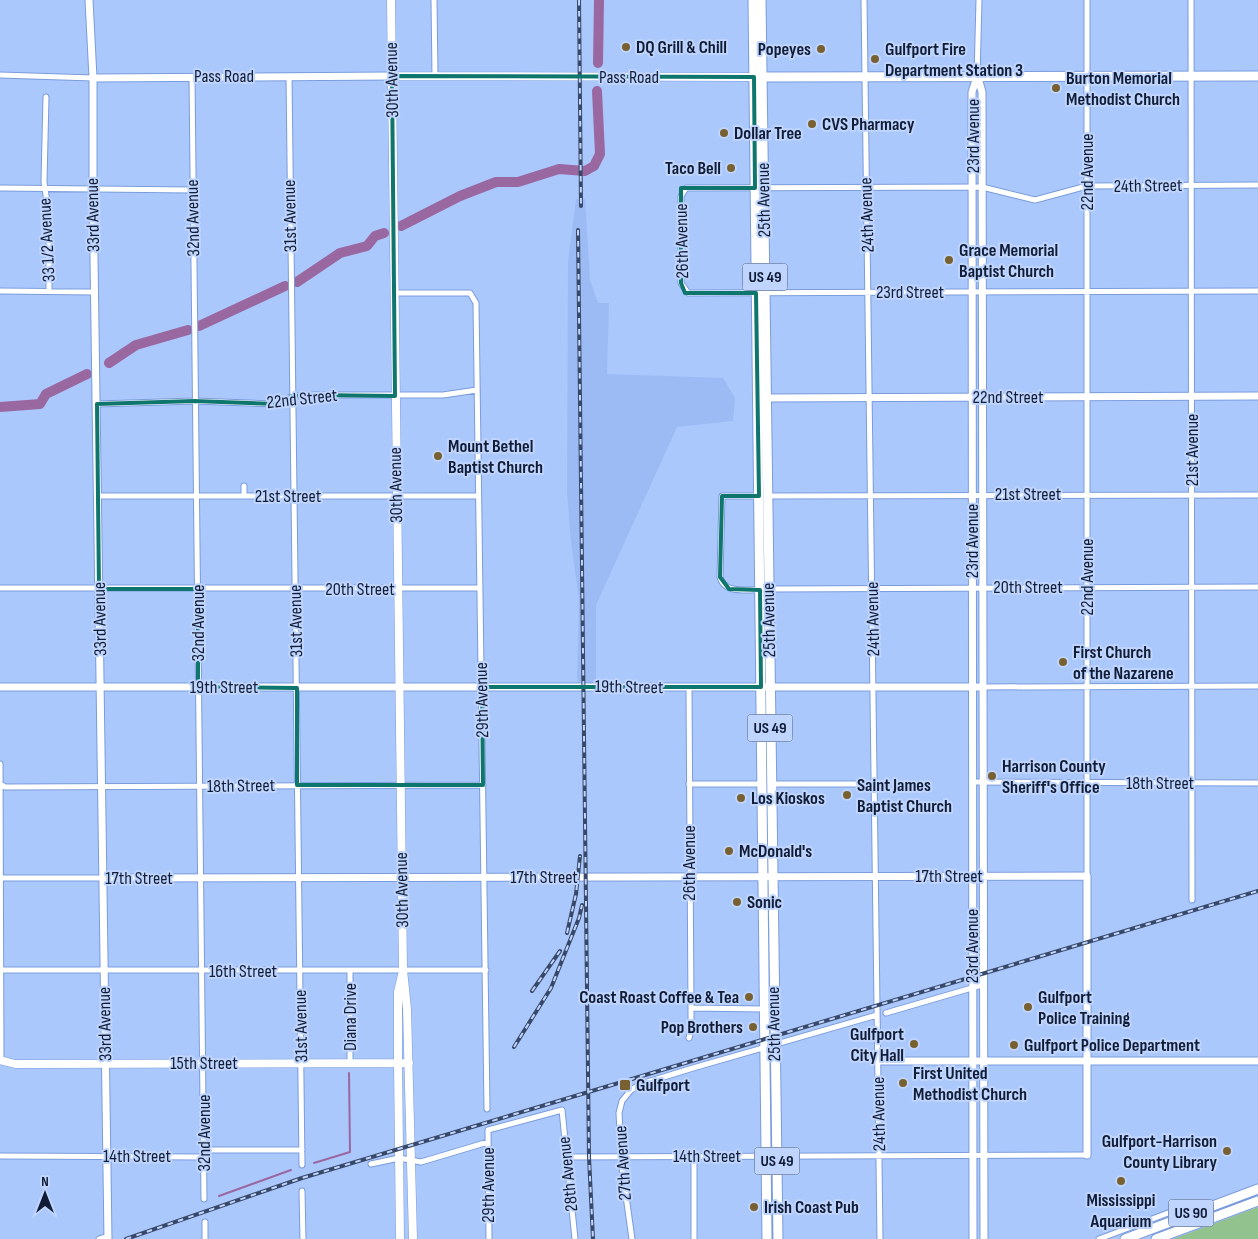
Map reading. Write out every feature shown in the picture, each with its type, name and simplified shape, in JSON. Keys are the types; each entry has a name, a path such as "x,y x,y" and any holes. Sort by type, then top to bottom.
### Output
{"main road":[{"name":"30th Avenue","path":"391,0 403,970 409,1062 413,1239"},
{"name":"25th Avenue","path":"753,0 758,77"},
{"name":"25th Avenue","path":"761,0 758,77 766,784 775,1043 778,1239"},
{"name":"Pass Road","path":"392,76 1258,76"},
{"name":"25th Avenue","path":"767,1239 765,1009 768,877"},
{"name":"30th Avenue","path":"400,1239 398,992 403,970"},
{"name":"15th Street","path":"1,1061 15,1064 409,1062"},
{"name":"US 90","path":"1125,1239 1258,1189"},
{"name":"US 90","path":"1156,1239 1258,1201"}],"street":[{"name":"33rd Avenue","path":"89,0 93,78 92,188 97,404 108,1238"},
{"path":"434,0 435,76"},
{"name":"24th Avenue","path":"864,0 880,1239"},
{"path":"978,77 979,0"},
{"name":"22nd Avenue","path":"1087,0 1087,1155"},
{"name":"21st Avenue","path":"1191,0 1192,900"},
{"name":"Pass Road","path":"0,75 93,78 392,76"},
{"name":"32nd Avenue","path":"192,76 204,1199"},
{"name":"31st Avenue","path":"289,76 302,1165"},
{"name":"23rd Avenue","path":"978,77 982,92 982,985 984,1239"},
{"name":"23rd Avenue","path":"973,1239 973,782 971,686 972,92 978,77"},
{"name":"33 1/2 Avenue","path":"46,97 44,188 49,215 50,291"},
{"name":"24th Street","path":"682,191 686,188 982,186 1035,200 1087,186 1258,185"},
{"path":"0,188 193,190"},
{"name":"26th Avenue","path":"682,191 681,283 684,290"},
{"name":"23rd Street","path":"684,290 688,293 1258,291"},
{"path":"0,291 94,292"},
{"name":"29th Avenue","path":"394,293 470,293 476,303 488,1109"},
{"name":"22nd Street","path":"97,404 194,401 277,404 292,396 444,395 477,390"},
{"name":"22nd Street","path":"762,398 1258,396"},
{"path":"244,486 244,496"},
{"name":"21st Street","path":"720,577 722,496 1258,494"},
{"name":"21st Street","path":"98,496 478,496"},
{"name":"20th Street","path":"720,577 724,586 729,589 1258,587"},
{"name":"20th Street","path":"0,588 480,588"},
{"name":"19th Street","path":"0,687 688,688 1258,686"},
{"name":"26th Avenue","path":"688,688 692,1008 691,1031 688,1038"},
{"path":"0,764 1,1061"},
{"name":"18th Street","path":"973,782 1258,783"},
{"name":"18th Street","path":"0,784 6,786 102,788 401,784 483,785"},
{"path":"689,784 874,784"},
{"name":"17th Street","path":"0,878 300,879 1087,876"},
{"name":"16th Street","path":"1,970 486,970"},
{"name":"Diana Drive","path":"350,970 350,1063"},
{"path":"886,1013 982,985"},
{"path":"692,1008 765,1009"},
{"path":"765,1046 877,1014"},
{"name":"27th Avenue","path":"632,1239 621,1156 620,1106 631,1090 641,1084 765,1046"},
{"path":"878,1062 1258,1061"},
{"name":"28th Avenue","path":"488,1130 562,1110 575,1239"},
{"path":"973,1120 983,1125"},
{"name":"29th Avenue","path":"488,1130 489,1239"},
{"path":"371,1164 399,1158 421,1162 488,1142"},
{"name":"14th Street","path":"0,1156 204,1157 211,1150 302,1150"},
{"name":"14th Street","path":"566,1157 1087,1155"},
{"path":"694,1156 694,1239"},
{"path":"302,1191 303,1239"},
{"path":"1099,1239 1192,1204 1200,1222"},
{"path":"205,1222 205,1239"},
{"path":"99,1239 108,1238"}],"highlighted area":[{"path":"392,76 754,77 755,188 681,188 681,283 685,293 756,293 759,496 722,496 720,577 729,589 760,590 761,687 482,687 483,785 297,785 297,688 198,687 198,589 99,589 97,404 194,401 277,404 292,396 395,396"}],"shaded area":[{"path":"576,199 585,199 590,280 598,303 609,303 607,374 723,378 735,398 733,421 677,427 596,605 596,683 577,682 579,599 571,542 567,492 568,261"}],"green space":[{"path":"1258,1207 1258,1239 1173,1239"}],"waterway":[{"path":"598,63 599,0"},
{"path":"401,226 460,196 496,182 518,182 559,169 585,171 594,166 600,154 597,91"},
{"path":"297,282 340,253 367,246 375,236 384,233"},
{"path":"199,326 285,286"},
{"path":"109,363 136,345 188,330"},
{"path":"0,407 40,404 46,394 87,374"},
{"path":"314,1163 350,1152 349,1073"},
{"path":"219,1196 291,1170"}],"railway":[{"path":"579,0 581,206"},
{"path":"578,230 589,1157 593,1239"},
{"path":"567,933 576,894 580,856"},
{"path":"126,1239 302,1178 1258,891"},
{"path":"514,1047 551,988 579,918 582,905"},
{"path":"532,991 560,951"}],"place":[{"name":"DQ Grill & Chill","path":"626,47"},
{"name":"Popeyes","path":"821,49"},
{"name":"Gulfport Fire Department Station 3","path":"875,59"},
{"name":"Burton Memorial Methodist Church","path":"1056,88"},
{"name":"CVS Pharmacy","path":"812,124"},
{"name":"Dollar Tree","path":"724,133"},
{"name":"Taco Bell","path":"731,168"},
{"name":"Grace Memorial Baptist Church","path":"949,260"},
{"name":"Mount Bethel Baptist Church","path":"438,456"},
{"name":"First Church of the Nazarene","path":"1063,662"},
{"name":"Harrison County Sheriff's Office","path":"992,776"},
{"name":"Saint James Baptist Church","path":"847,795"},
{"name":"Los Kioskos","path":"741,798"},
{"name":"McDonald's","path":"729,851"},
{"name":"Sonic","path":"737,902"},
{"name":"Coast Roast Coffee & Tea","path":"749,997"},
{"name":"Gulfport Police Training","path":"1028,1007"},
{"name":"Pop Brothers","path":"753,1027"},
{"name":"Gulfport City Hall","path":"914,1044"},
{"name":"Gulfport Police Department","path":"1014,1045"},
{"name":"First United Methodist Church","path":"903,1083"},
{"name":"Gulfport","path":"625,1085"},
{"name":"Gulfport-Harrison County Library","path":"1227,1151"},
{"name":"Mississippi Aquarium","path":"1121,1181"},
{"name":"Irish Coast Pub","path":"754,1207"}]}
